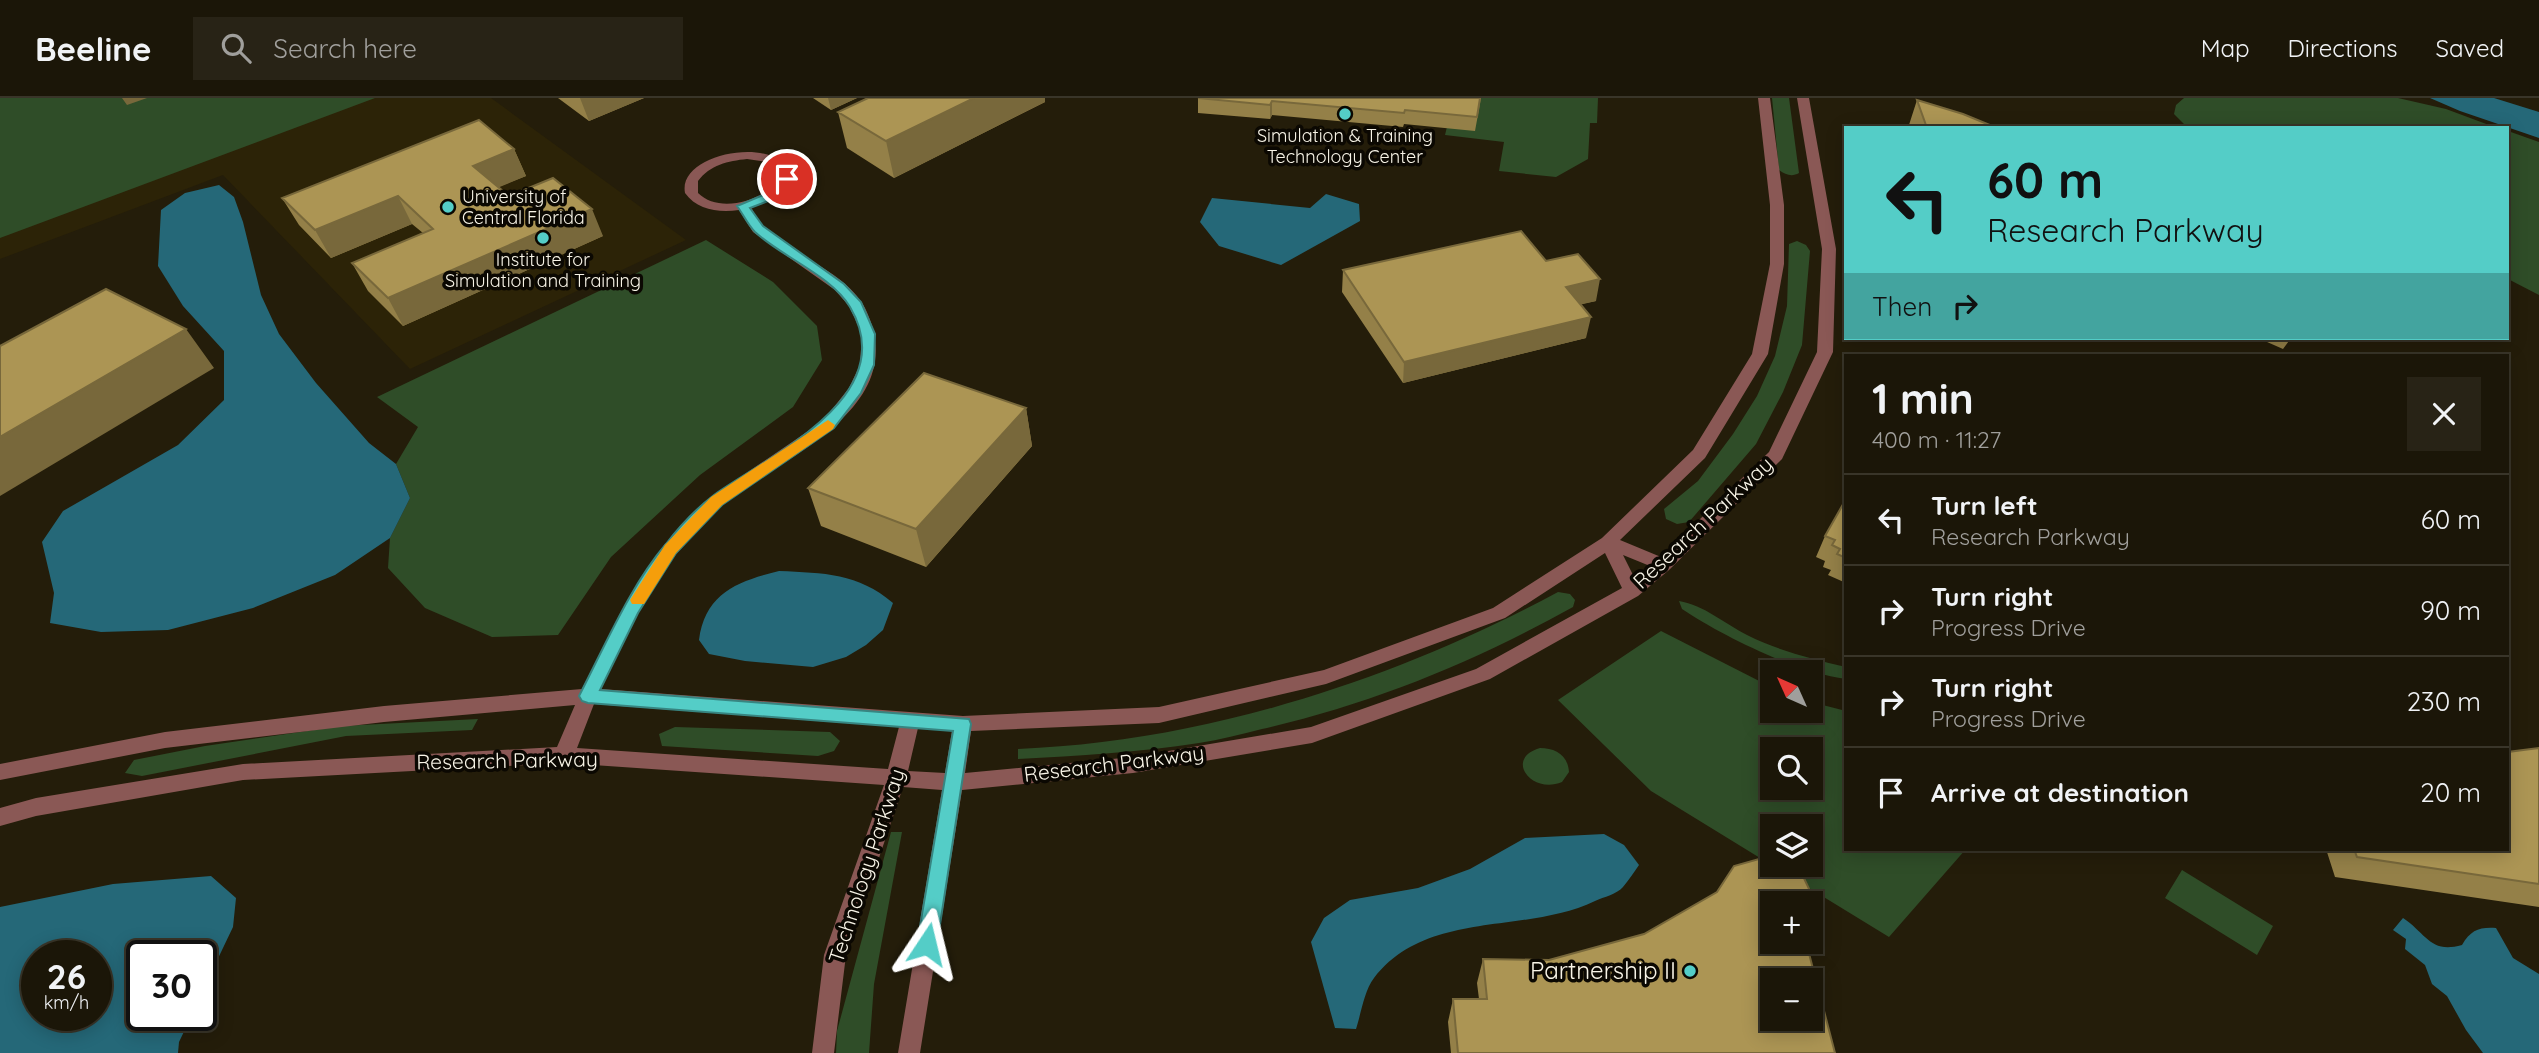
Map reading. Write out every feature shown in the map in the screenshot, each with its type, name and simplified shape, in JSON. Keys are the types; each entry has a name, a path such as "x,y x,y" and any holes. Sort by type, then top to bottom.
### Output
{"street":[{"name":"Research Parkway","path":"0,772 165,740 384,714 588,696 910,723 963,724 1159,715 1326,677 1499,613 1608,542 1699,454 1760,354 1776,274 1777,252 1777,205 1763,98"},
{"name":"Research Parkway","path":"0,817 36,807 243,772 564,755 954,782 1133,765 1312,735 1483,674 1632,591 1663,565 1776,455 1825,352 1829,249 1802,98"},
{"path":"761,155 782,163 787,170 787,179 782,187 765,198 743,206 706,205 695,199 690,191 690,182 696,173 708,165 734,156 761,155"},
{"path":"564,755 588,696 631,610 670,549 717,501 829,425 856,390 867,365 869,334 856,304 840,287 758,229 743,206"},
{"path":"1608,542 1663,565"},
{"path":"1608,542 1632,591"},
{"name":"Technology Parkway","path":"823,1053 835,955 896,778 910,723"},
{"path":"909,1053 963,724"}],"shaded area":[{"name":"University of Central Florida","path":"0,98 491,98 686,240 410,369 223,175 0,259"}],"green space":[{"path":"0,98 375,98 0,238"},
{"path":"1454,98 1598,98 1597,123 1590,123 1588,159 1556,177 1499,171 1504,142 1445,135"},
{"path":"1772,98 1789,98 1799,173 1789,175 1779,170"},
{"path":"2184,98 2398,98 2446,109 2492,126 2186,126 2174,114 2176,105"},
{"path":"2509,131 2539,142 2539,295 2509,280"},
{"path":"706,240 773,282 817,326 822,360 793,407 700,475 611,557 558,635 492,637 425,608 388,568 390,538 410,498 396,464 418,427 377,397"},
{"path":"1797,241 1806,245 1810,251 1802,345 1783,392 1756,444 1689,522 1677,524 1666,519 1664,509 1698,481 1733,434 1757,396 1775,356 1787,306 1789,244"},
{"path":"1558,592 1570,594 1575,600 1573,607 1460,663 1343,707 1199,743 1018,759 1018,749 1092,743 1160,733 1278,706 1337,688 1451,644"},
{"path":"1679,601 1706,611 1771,646 1816,660 1781,660 1682,609"},
{"path":"1661,631 1760,681 1760,723 1824,723 1824,705 1844,710 1844,851 1964,851 1889,937 1823,897 1823,891 1814,891 1791,877 1823,877 1823,814 1760,814 1760,858 1651,791 1558,700"},
{"path":"1824,662 1844,667 1844,679 1824,674"},
{"path":"478,719 472,730 346,736 142,776 125,773 134,760 205,746 341,726"},
{"path":"675,727 830,732 840,741 834,751 818,756 662,746 659,734"},
{"path":"1540,748 1556,751 1566,761 1569,772 1562,782 1540,784 1526,774 1524,759 1529,753"},
{"path":"891,832 902,832 874,984 869,1053 836,1053 837,1031"},
{"path":"2182,870 2273,926 2257,955 2165,898"}],"water":[{"path":"2430,98 2494,98 2539,112 2539,138 2509,126 2460,111"},
{"path":"219,185 234,197 261,295 279,334 316,383 369,443 396,464 410,498 390,538 335,575 253,608 168,630 101,632 50,623 54,593 42,542 63,511 178,445 224,400 224,351 183,306 158,266 161,210 185,193"},
{"path":"1326,194 1359,204 1360,221 1281,265 1219,246 1200,222 1212,198 1310,208"},
{"path":"779,571 840,576 880,593 893,603 883,630 846,657 813,667 745,661 709,654 699,640 702,624 716,600 750,579"},
{"path":"1604,834 1624,845 1639,865 1620,889 1567,911 1449,932 1421,942 1396,956 1374,978 1365,996 1356,1029 1335,1028 1311,942 1324,918 1350,900 1418,888 1470,869 1525,838"},
{"path":"211,876 236,898 233,927 217,960 217,940 126,940 126,1031 184,1031 178,1053 0,1053 0,907 113,884"},
{"path":"2403,918 2430,941 2443,947 2462,945 2476,930 2496,928 2513,958 2539,974 2539,1053 2483,1053 2447,996 2432,984 2425,965 2405,949 2406,939 2393,930"}],"building":[{"path":"868,98 974,98 886,141 838,112"},
{"path":"1198,98 1480,98 1477,117"},
{"path":"1917,100 1992,126 1926,126"},
{"path":"479,120 514,149 473,166 509,196 553,178 592,209 388,298 352,263 433,229 398,196 315,230 282,198"},
{"path":"1521,231 1546,261 1578,254 1600,279 1566,287 1591,317 1404,362 1343,270"},
{"path":"106,289 186,329 0,437 0,346"},
{"path":"924,373 1026,408 916,529 808,488"},
{"path":"1844,503 1844,557 1837,554 1840,549 1832,545 1835,540 1825,536"},
{"path":"2539,748 2539,884 2357,857 2355,851 2509,851 2509,752"},
{"name":"Partnership II","path":"1760,859 1760,877 1803,877 1810,891 1760,891 1760,954 1809,954 1813,968 1760,968 1760,1031 1823,1031 1823,1007 1835,1053 1458,1053 1453,999 1487,999 1483,959 1549,960 1644,934 1717,892 1734,866"}],"slow traffic":[{"path":"638,600 670,549 717,501 828,425"}],"place":[{"name":"Simulation & Training Technology Center","path":"1345,114"},
{"name":"University of Central Florida","path":"448,207"},
{"name":"Institute for Simulation and Training","path":"543,238"},
{"name":"Partnership II","path":"1690,971"}],"route":[{"path":"787,179 772,195 743,206 758,229 840,287 856,304 869,334 867,365 856,390 829,425 717,501 670,549 631,610 588,696 910,723 963,724 927,944"}]}
